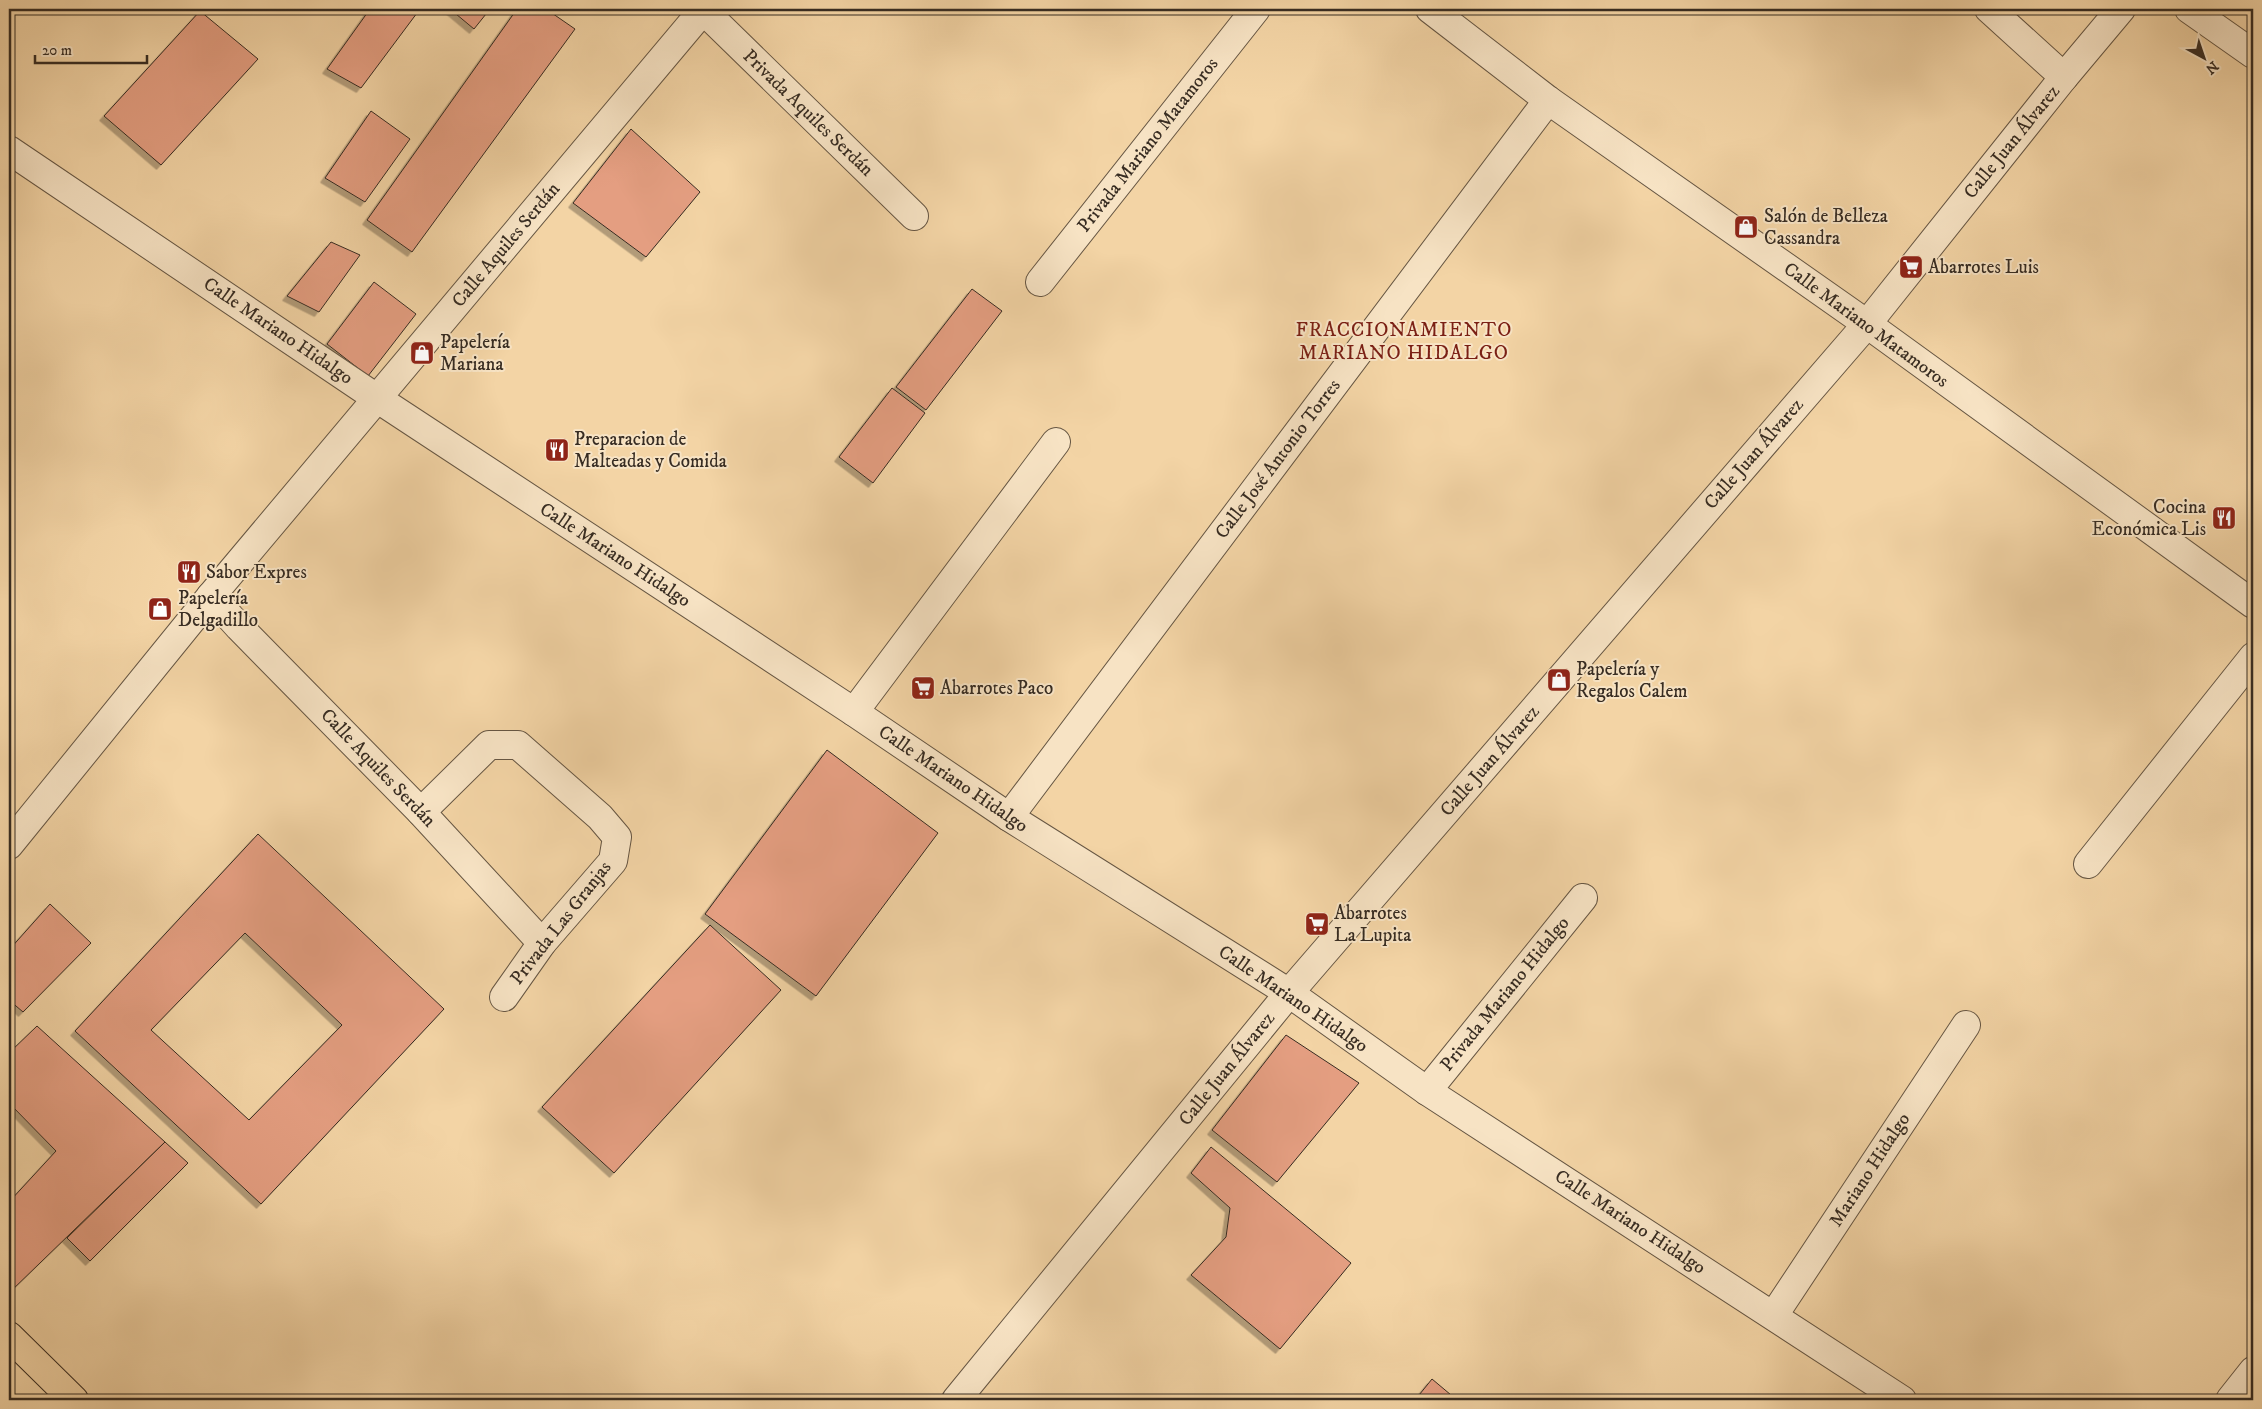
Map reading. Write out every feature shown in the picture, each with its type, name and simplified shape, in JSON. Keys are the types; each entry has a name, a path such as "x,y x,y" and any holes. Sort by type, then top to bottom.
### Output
{"main road":[{"path":"9,1336 74,1400"}],"street":[{"name":"Privada Mariano Matamoros","path":"1040,282 1256,9"},
{"name":"Calle Mariano Matamoros","path":"1430,9 1548,100 1867,324 2253,604"},
{"path":"1989,9 2064,77"},
{"name":"Calle Juan Álvarez","path":"956,1400 1289,993 1867,324 2064,77 2121,9"},
{"path":"2189,9 2253,54"},
{"name":"Privada Aquiles Serdán","path":"704,10 914,216"},
{"name":"Calle Aquiles Serdán","path":"10,841 211,596 704,10"},
{"name":"Calle José Antonio Torres","path":"1009,817 1548,100"},
{"name":"Calle Mariano Hidalgo","path":"9,150 378,398 854,712 1009,817 1289,993 1427,1091 1902,1400"},
{"path":"854,712 1056,442"},
{"name":"Calle Aquiles Serdán","path":"211,596 238,627 421,812 542,943"},
{"path":"2088,864 2253,657"},
{"name":"Privada Las Granjas","path":"421,812 489,745 518,745 600,817 617,837 613,861 542,943 504,997"},
{"name":"Privada Mariano Hidalgo","path":"1427,1091 1583,898"},
{"name":"Mariano Hidalgo","path":"1774,1315 1966,1025"},
{"path":"2233,1399 2253,1372"}],"building":[{"path":"370,9 420,9 361,88 327,69"},
{"path":"450,9 490,9 474,29"},
{"path":"517,9 546,9 575,29 412,252 367,220"},
{"path":"200,11 258,59 161,165 104,116"},
{"path":"371,111 410,139 365,202 325,178"},
{"path":"631,129 700,192 646,257 573,203"},
{"path":"331,242 360,255 319,312 287,296"},
{"path":"374,282 416,314 368,376 327,344"},
{"path":"972,289 1002,311 926,410 896,387"},
{"path":"892,388 925,413 873,483 839,457"},
{"path":"827,750 938,833 816,996 705,914"},
{"path":"258,834 444,1009 261,1204 75,1031","holes":["245,933 342,1025 249,1120 151,1030"]},
{"path":"50,904 91,943 23,1012 9,1000 9,950"},
{"path":"710,925 781,990 614,1173 542,1107"},
{"path":"37,1026 165,1142 9,1293 9,1202 56,1151 9,1103 9,1053"},
{"path":"1286,1035 1359,1083 1277,1182 1212,1130"},
{"path":"165,1142 188,1163 90,1261 67,1238"},
{"path":"1211,1147 1351,1263 1280,1349 1191,1275 1226,1237 1230,1208 1191,1173"},
{"path":"1432,1379 1457,1400 1415,1400"}],"place":[{"name":"Salón de Belleza Cassandra","path":"1746,227"},
{"name":"Abarrotes Luis","path":"1911,267"},
{"name":"Papelería Mariana","path":"422,353"},
{"name":"Preparacion de Malteadas y Comida","path":"557,450"},
{"name":"Cocina Económica Lis","path":"2224,518"},
{"name":"Sabor Expres","path":"189,572"},
{"name":"Papelería Delgadillo","path":"160,609"},
{"name":"Papelería y Regalos Calem","path":"1559,680"},
{"name":"Abarrotes Paco","path":"923,688"},
{"name":"Abarrotes La Lupita","path":"1317,924"}],"district":[{"name":"FRACCIONAMIENTO MARIANO HIDALGO","path":"1404,342"}]}
